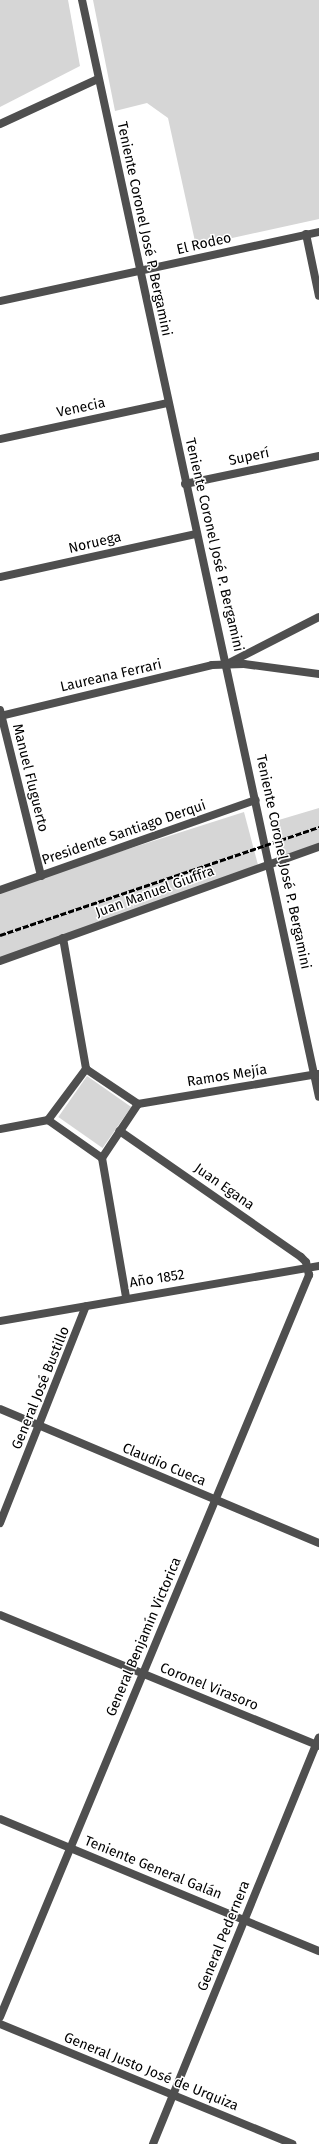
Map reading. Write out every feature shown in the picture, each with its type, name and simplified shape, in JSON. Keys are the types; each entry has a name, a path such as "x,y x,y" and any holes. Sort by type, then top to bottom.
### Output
{"street":[{"name":"Teniente Coronel José P. Bergamini","path":"82,0 185,484 227,664 317,1074 319,1096"},
{"path":"0,124 98,79"},
{"name":"El Rodeo","path":"0,301 319,232"},
{"path":"306,234 319,296"},
{"name":"Venecia","path":"0,439 168,403"},
{"name":"Superí","path":"185,484 319,456"},
{"name":"Noruega","path":"0,577 196,534"},
{"path":"227,664 319,617"},
{"path":"227,664 319,674"},
{"name":"Laureana Ferrari","path":"0,714 227,664"},
{"name":"Manuel Fluguerto","path":"0,714 41,876"},
{"name":"Presidente Santiago Derqui","path":"0,890 256,800"},
{"name":"Juan Manuel Giuffra","path":"0,961 319,847"},
{"path":"63,938 86,1069 138,1104 102,1158 126,1297"},
{"path":"0,1129 48,1120 86,1069"},
{"name":"Ramos Mejía","path":"138,1104 317,1074"},
{"path":"48,1120 102,1158"},
{"name":"Juan Egana","path":"120,1131 301,1257 309,1268"},
{"name":"Año 1852","path":"0,1321 86,1306 126,1297 319,1266"},
{"name":"General Benjamín Victorica","path":"0,2017 307,1280 309,1268"},
{"name":"General José Bustillo","path":"0,1523 40,1426 86,1306"},
{"name":"Claudio Cueca","path":"0,1409 319,1543"},
{"name":"Coronel Virasoro","path":"0,1615 143,1674 318,1743"},
{"name":"General Pedernera","path":"153,2144 318,1743"},
{"name":"Teniente General Galán","path":"0,1819 319,1951"},
{"name":"General Justo José de Urquiza","path":"0,2024 292,2144"}],"shaded area":[{"path":"0,0 68,0 80,66 0,107"},
{"path":"93,0 319,0 319,219 196,246 168,118 147,103 115,111"},
{"path":"319,808 319,844 281,857 272,822"},
{"path":"244,812 258,865 0,961 0,890"},
{"path":"87,1076 131,1107 103,1148 58,1117"}],"railway":[{"path":"0,935 319,827"}]}
